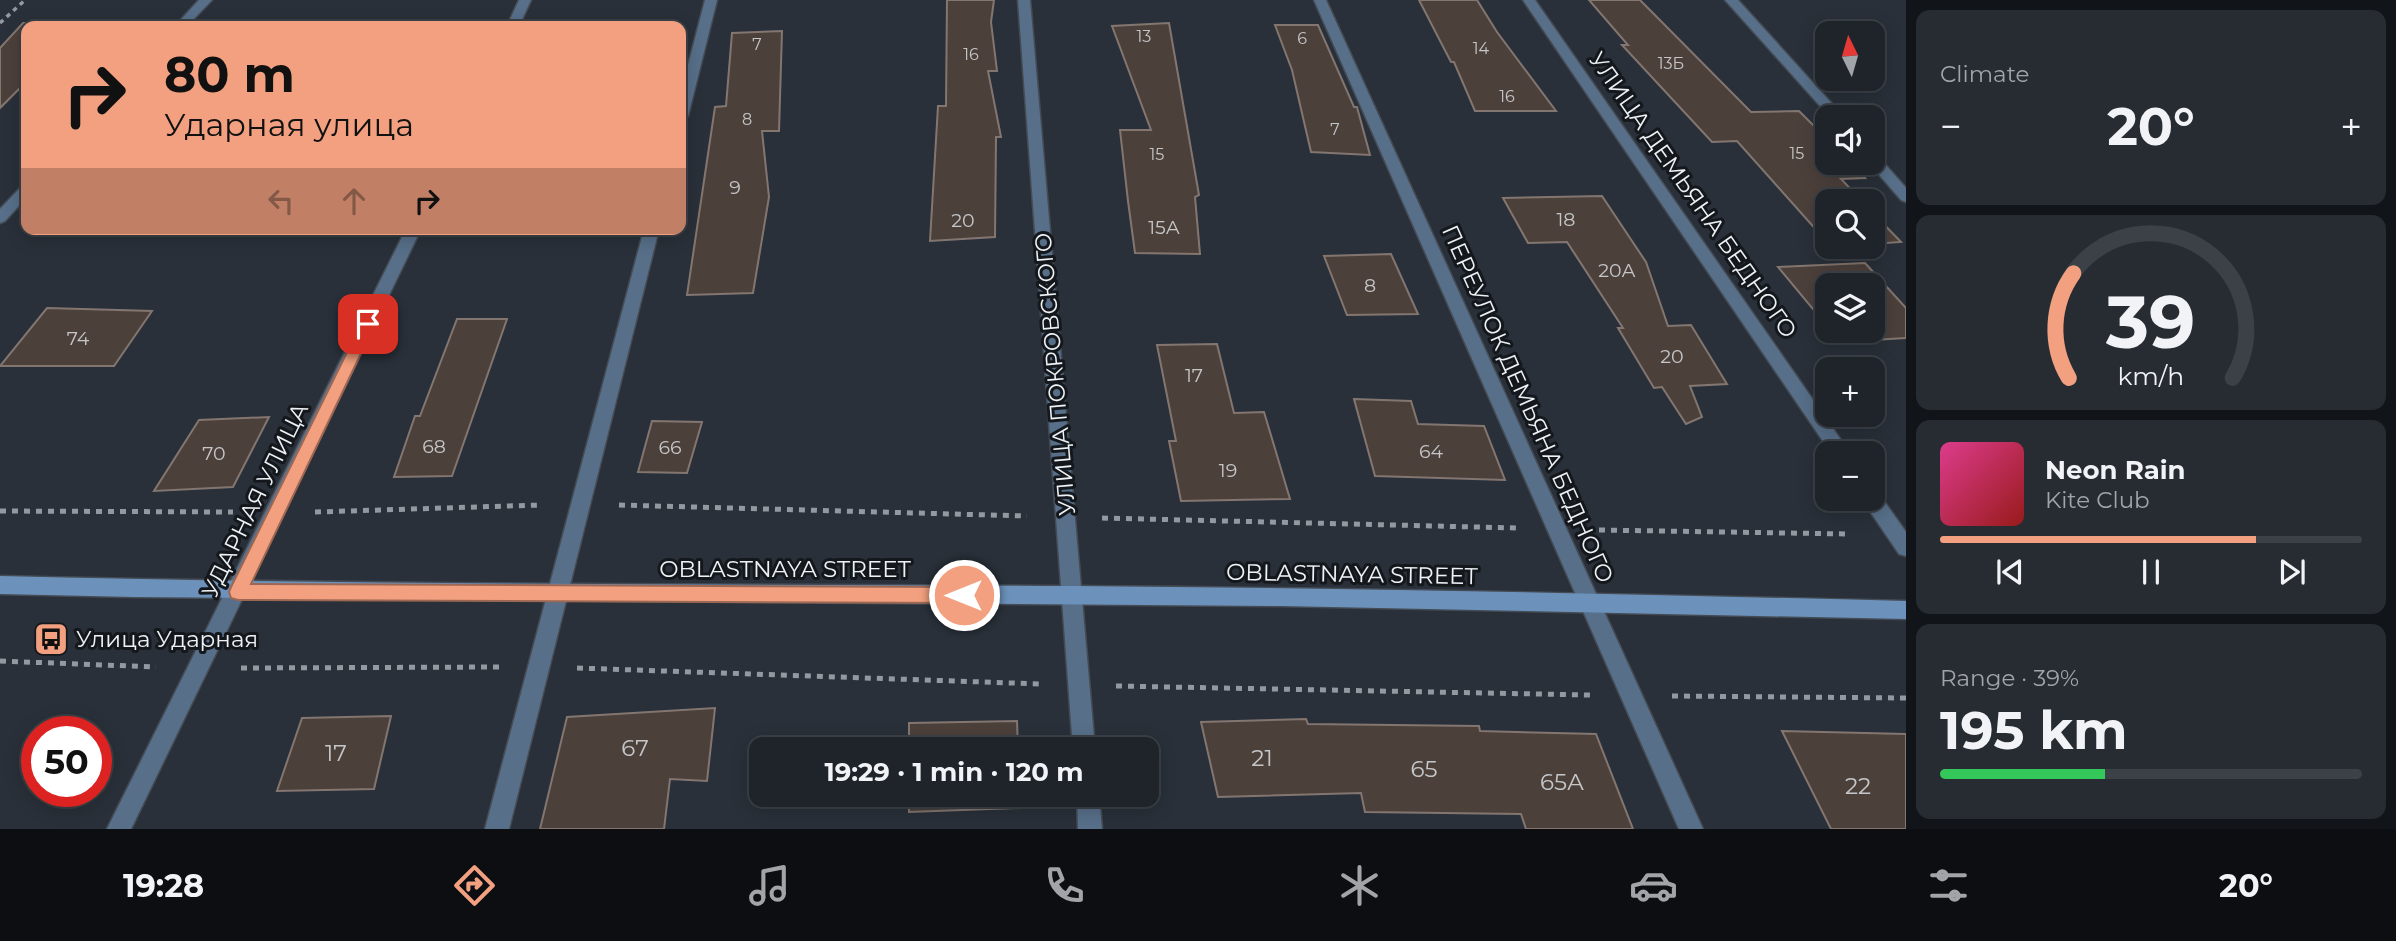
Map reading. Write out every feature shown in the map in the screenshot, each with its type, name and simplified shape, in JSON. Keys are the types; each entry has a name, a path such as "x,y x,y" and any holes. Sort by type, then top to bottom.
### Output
{"main road":[{"name":"OBLASTNAYA STREET","path":"0,585 238,592 1073,595 1590,601 1906,610"}],"street":[{"path":"186,21 206,0"},
{"path":"516,21 526,0"},
{"path":"686,97 711,0"},
{"name":"УЛИЦА ПОКРОВСКОГО","path":"1024,0 1083,737"},
{"name":"ПЕРЕУЛОК ДЕМЬЯНА БЕДНОГО","path":"1321,0 1690,829"},
{"name":"УЛИЦА ДЕМЬЯНА БЕДНОГО","path":"1529,0 1833,441"},
{"path":"1731,0 1827,105"},
{"path":"1885,173 1906,197"},
{"path":"0,218 21,195"},
{"name":"УДАРНАЯ УЛИЦА","path":"119,829 238,592 411,235"},
{"path":"496,829 650,235"},
{"path":"1880,511 1902,542"},
{"path":"1089,807 1090,829"}],"path":[{"path":"0,23 25,0"},
{"path":"0,510 276,513 581,504 1557,529 1902,542"},
{"path":"0,661 200,668 539,667 1080,685 1632,696 1906,698"}],"building":[{"path":"947,0 994,0 991,22 997,71 988,71 1001,137 996,137 995,237 930,241 938,106 946,106"},
{"path":"1419,0 1477,0 1497,32 1556,111 1475,111 1454,62 1451,62"},
{"path":"1589,0 1640,0 1751,112 1799,111 1815,127 1815,175 1862,175 1865,178 1841,179 1851,189 1815,189 1815,229 1737,141 1712,142 1622,45 1628,45"},
{"path":"1169,23 1199,195 1195,197 1200,254 1135,253 1128,201 1120,130 1151,130 1112,26"},
{"path":"21,25 21,87 0,108 0,48"},
{"path":"1275,25 1318,25 1354,107 1357,107 1370,155 1311,152 1292,70"},
{"path":"782,31 779,131 762,131 769,197 753,293 687,295 715,107 726,106 732,33"},
{"path":"1602,196 1646,262 1668,326 1691,325 1727,384 1690,386 1702,417 1686,424 1662,387 1654,388 1618,328 1623,328 1567,242 1528,243 1503,198"},
{"path":"1885,225 1901,242 1885,243"},
{"path":"1391,254 1418,314 1347,315 1324,256"},
{"path":"1865,263 1874,273 1815,273 1815,312 1778,267"},
{"path":"1885,285 1906,308 1906,338 1885,339"},
{"path":"47,308 152,311 114,366 0,366"},
{"path":"457,319 507,319 452,476 394,477 415,416 420,416"},
{"path":"1217,344 1234,413 1264,412 1290,499 1181,501 1169,441 1176,441 1157,345"},
{"path":"1354,399 1411,401 1418,424 1484,426 1505,480 1375,476"},
{"path":"269,417 233,487 154,491 199,420"},
{"path":"652,421 702,422 687,473 638,472"},
{"path":"715,708 707,781 670,779 664,829 540,829 567,717"},
{"path":"391,716 374,789 277,791 302,718"},
{"path":"1306,719 1308,724 1479,726 1480,731 1596,734 1633,829 1526,829 1521,814 1365,812 1361,793 1218,797 1201,722"},
{"path":"1017,721 1018,737 909,737 909,723"},
{"path":"1782,731 1906,734 1906,829 1831,829"},
{"path":"909,807 1020,808 909,812"}],"place":[{"name":"Улица Ударная","path":"51,639"}],"route":[{"path":"368,324 238,592 964,595"}]}
